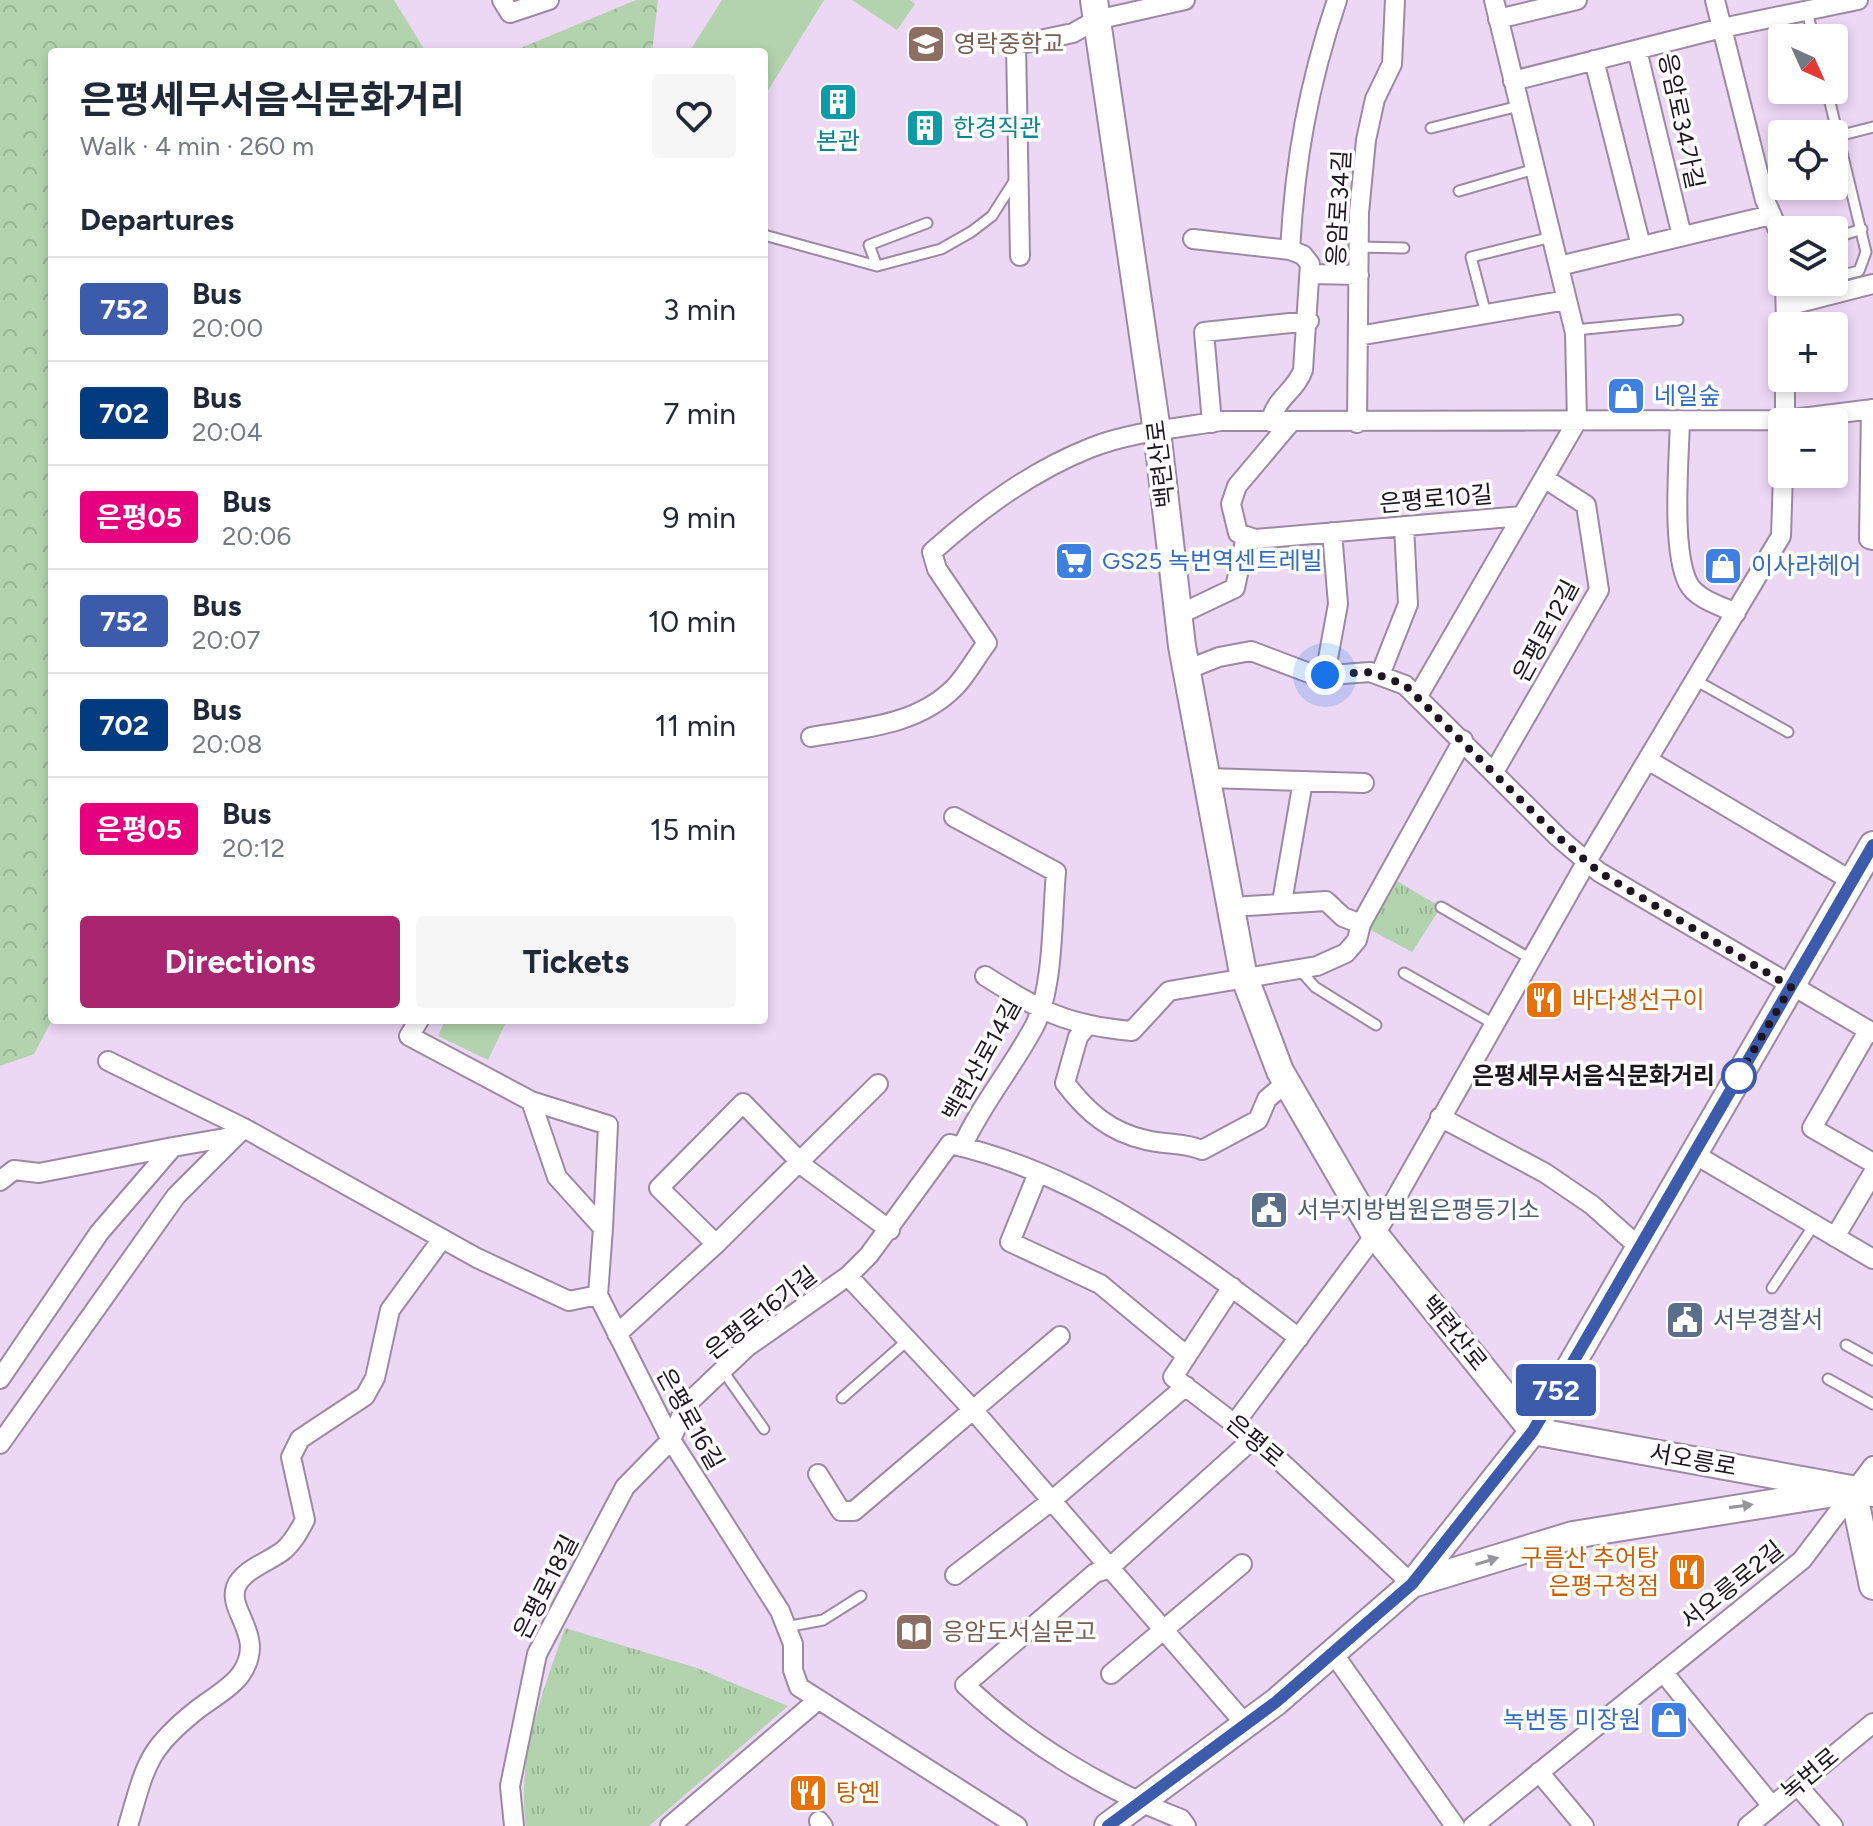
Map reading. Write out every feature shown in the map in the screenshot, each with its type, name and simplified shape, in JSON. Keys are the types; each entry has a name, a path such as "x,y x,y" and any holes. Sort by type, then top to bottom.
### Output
{"main road":[{"name":"백련산로","path":"1094,5 1157,431 1186,670 1245,976 1287,1082 1375,1235 1533,1431"},
{"path":"1108,1826 1247,1726 1412,1584 1533,1431 1873,845"},
{"name":"서오릉로","path":"1533,1431 1863,1492"},
{"path":"1412,1584 1573,1535 1863,1492 1873,1586"}],"street":[{"path":"502,0 510,13 549,0"},
{"path":"1020,256 1016,45 1073,33 1094,5 1185,0"},
{"name":"응암로34길","path":"1193,239 1290,250 1299,137 1314,70 1337,0"},
{"name":"응암로34길","path":"1357,423 1359,247 1366,140 1375,99 1392,64 1395,0"},
{"path":"1494,0 1575,330 1577,421"},
{"path":"1498,19 1577,0"},
{"path":"1559,266 1771,215 1715,0"},
{"name":"응암로34가길","path":"1682,236 1637,50 1722,28 1858,0"},
{"path":"1513,81 1637,50"},
{"path":"1594,60 1641,246"},
{"path":"1271,422 1273,408 1299,382 1309,321 1310,264 1303,255 1290,250"},
{"path":"1311,274 1359,275"},
{"path":"1787,306 1873,284"},
{"path":"1786,296 1787,312"},
{"path":"1358,336 1567,300"},
{"path":"1212,423 1204,332 1309,321"},
{"path":"1848,412 1872,409 1869,539 1873,540"},
{"path":"1680,420 1679,539 1688,583 1698,594 1736,613"},
{"name":"은평로10길","path":"1246,536 1255,539 1522,516 1577,421"},
{"path":"811,737 889,725 923,711 955,688 987,643 937,569 932,552 1016,485 1091,448 1157,431 1212,423 1768,421"},
{"path":"1178,615 1235,588 1246,536 1238,533 1231,504 1237,486 1291,422"},
{"name":"은평로12길","path":"1494,772 1599,590 1586,505 1544,478"},
{"path":"1235,1423 1375,1235 1587,861 1781,536 1783,488"},
{"path":"1418,696 1522,516"},
{"path":"1380,675 1408,604 1404,526"},
{"path":"1325,675 1338,604 1332,532"},
{"path":"1186,670 1219,657 1251,651 1277,663 1325,675 1370,672 1405,685 1587,861 1791,987 1871,1032 1812,1128 1873,1163"},
{"path":"985,976 1040,1010 1086,1027 1132,1031 1169,991 1245,976 1300,970 1346,953 1357,940 1361,924 1463,740"},
{"path":"1648,760 1852,881"},
{"path":"1207,778 1364,783"},
{"path":"1282,902 1303,781"},
{"name":"백련산로14길","path":"954,817 1056,872 1040,1010 1035,1024 998,1079 962,1147"},
{"path":"1231,907 1326,901 1343,917 1361,924"},
{"path":"108,1061 244,1128 442,1239 569,1301 598,1295 608,1125 531,1101 409,1036 416,1024"},
{"path":"1086,1027 1078,1037 1065,1083 1091,1116 1147,1141 1189,1144 1202,1150 1258,1120 1267,1099 1287,1082"},
{"path":"617,1334 627,1329 716,1244 878,1084"},
{"path":"531,1101 557,1177 603,1228"},
{"path":"716,1244 659,1188 743,1103 800,1161 890,1230"},
{"path":"1440,1117 1545,1173 1592,1205 1639,1247"},
{"path":"0,1181 14,1170 39,1173 225,1138 244,1128"},
{"path":"0,1444 176,1196 244,1128"},
{"name":"백련산로14길","path":"890,1230 950,1144 978,1149 1038,1173 1169,1240 1299,1338"},
{"path":"0,1379 99,1233 173,1147"},
{"path":"1694,1154 1873,1259"},
{"path":"1038,1173 1010,1242 1100,1284 1187,1356"},
{"path":"1835,1237 1873,1173"},
{"name":"은평로16가길","path":"671,1440 686,1405 747,1347 848,1276 890,1230"},
{"path":"128,1826 154,1749 174,1728 239,1676 249,1658 250,1640 235,1595 237,1586 244,1576 285,1549 305,1520 291,1457 300,1439 365,1396 375,1378 390,1310 442,1239"},
{"path":"848,1276 974,1411 1162,1632 1247,1726"},
{"path":"955,1575 1050,1502 1186,1386 1173,1377 1232,1287"},
{"name":"은평로16길","path":"598,1295 671,1440 780,1611 793,1644 793,1670 799,1687 1017,1826"},
{"path":"818,1474 841,1511 854,1511 1060,1336"},
{"name":"은평로","path":"1186,1386 1254,1438 1412,1584"},
{"path":"1186,1826 1181,1819 1139,1803 1098,1782 995,1713 965,1685 1095,1573 1108,1569 1254,1438"},
{"name":"은평로18길","path":"514,1826 510,1786 537,1654 625,1487 671,1440"},
{"path":"1863,1492 1873,1466"},
{"name":"서오릉로2길","path":"1473,1826 1802,1560 1863,1492"},
{"path":"1111,1674 1242,1564"},
{"path":"1333,1653 1455,1826"},
{"path":"1663,1672 1772,1806"},
{"path":"670,1826 818,1700"},
{"name":"녹번로","path":"1748,1826 1873,1723"},
{"path":"1539,1772 1584,1826"},
{"path":"1797,1785 1833,1826"}],"lane":[{"path":"1807,12 1810,24"},
{"path":"1431,128 1519,106"},
{"path":"1848,133 1873,127"},
{"path":"768,236 877,266 941,249 992,216 1010,193 1019,165"},
{"path":"1459,191 1535,169"},
{"path":"1848,175 1866,252 1859,271 1848,274"},
{"path":"877,266 869,245 927,223"},
{"path":"1848,234 1862,229"},
{"path":"1486,314 1471,257 1552,237"},
{"path":"1359,247 1404,248"},
{"path":"1575,330 1678,320"},
{"path":"1695,680 1788,732"},
{"path":"1441,907 1531,959"},
{"path":"1300,970 1315,987 1376,1025"},
{"path":"1404,973 1494,1024"},
{"path":"1772,1288 1814,1225"},
{"path":"842,1398 908,1340"},
{"path":"1846,1345 1873,1360"},
{"path":"723,1371 764,1429"},
{"path":"1828,1379 1873,1404"},
{"path":"786,1627 823,1620 861,1596"}],"green space":[{"path":"0,0 394,0 424,48 48,48 50,1024 34,1054 0,1066"},
{"path":"636,0 658,0 652,48 521,48"},
{"path":"722,0 824,0 768,91 768,48 692,48"},
{"path":"852,0 910,0 915,4 897,30"},
{"path":"1392,878 1441,907 1412,952 1367,928"},
{"path":"443,1024 505,1024 488,1060 438,1036"},
{"path":"565,1628 697,1668 788,1706 649,1826 526,1826 524,1801 528,1750 540,1701"}],"bus line":[{"name":"752","path":"1108,1826 1247,1726 1412,1584 1533,1431 1873,845"}],"place":[{"name":"영락중학교","path":"926,44"},
{"name":"본관","path":"838,102"},
{"name":"한경직관","path":"925,128"},
{"name":"네일숲","path":"1626,396"},
{"name":"GS25 녹번역센트레빌","path":"1074,561"},
{"name":"이사라헤어","path":"1723,566"},
{"name":"바다생선구이","path":"1544,1000"},
{"name":"은평세무서음식문화거리","path":"1739,1076"},
{"name":"서부지방법원은평등기소","path":"1269,1210"},
{"name":"서부경찰서","path":"1685,1320"},
{"name":"구름산 추어탕 은평구청점","path":"1687,1572"},
{"name":"응암도서실문고","path":"914,1632"},
{"name":"녹번동 미장원","path":"1669,1720"},
{"name":"탕옌","path":"808,1793"}],"route":[{"path":"1325,675 1370,672 1405,685 1558,837 1599,872 1791,987 1735,1082 1739,1076"}]}
